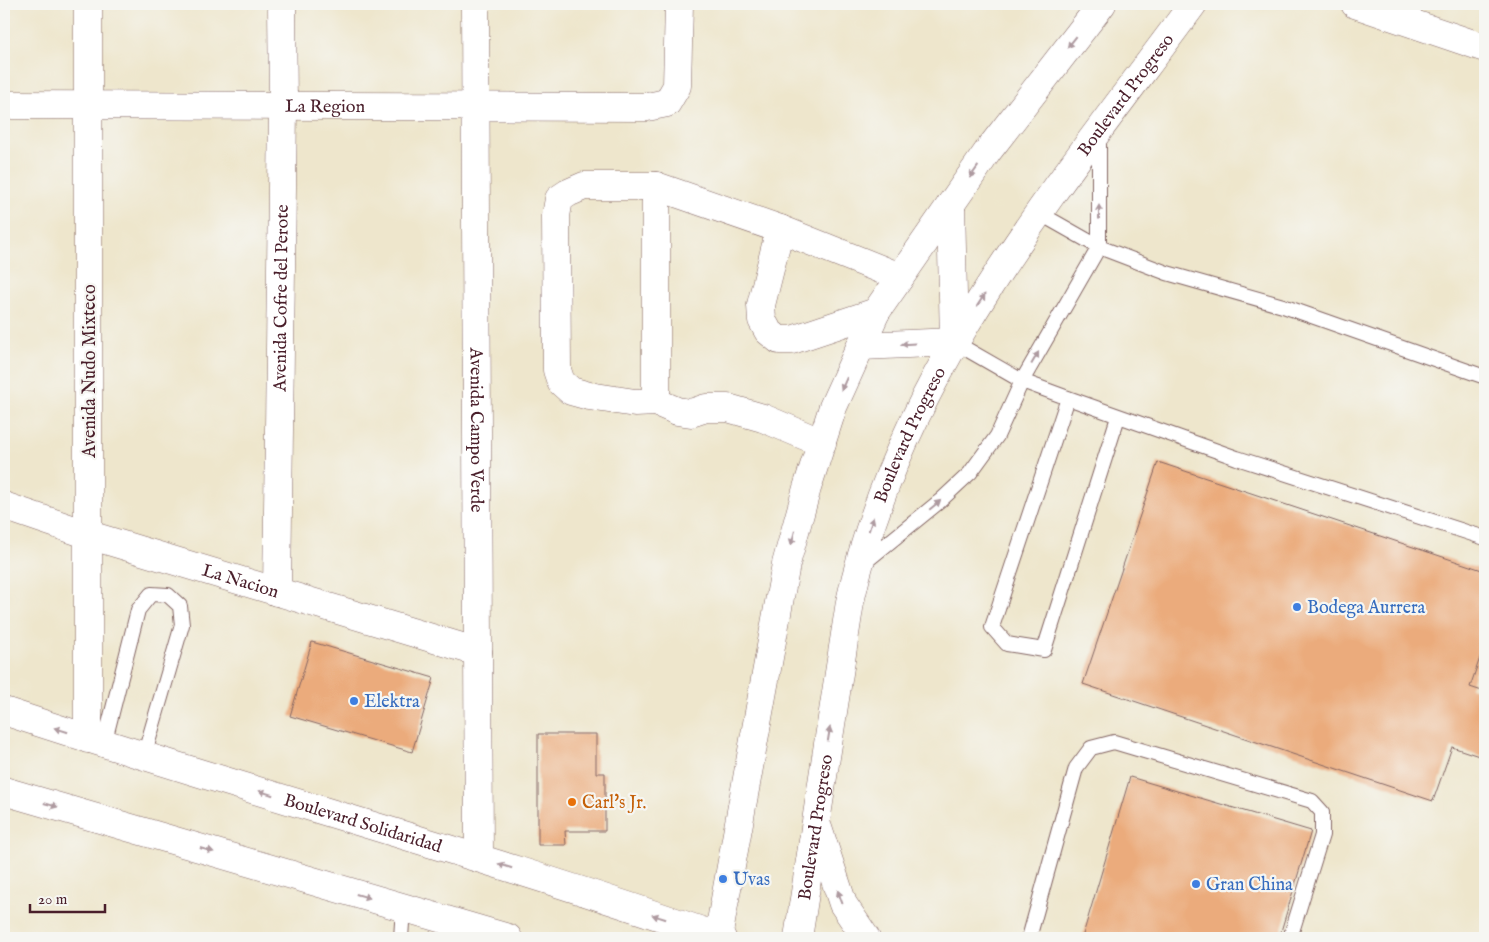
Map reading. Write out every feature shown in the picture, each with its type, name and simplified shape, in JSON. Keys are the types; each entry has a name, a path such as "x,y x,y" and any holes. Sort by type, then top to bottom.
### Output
{"street":[{"name":"Avenida Nudo Mixteco","path":"88,4 89,535 96,741"},
{"name":"Avenida Cofre del Perote","path":"277,592 282,4"},
{"name":"Avenida Campo Verde","path":"475,4 479,858"},
{"name":"La Region","path":"4,105 647,107 667,103 676,86 679,4"},
{"path":"720,938 786,564 807,488 833,407 876,312 988,151 1102,4"},
{"name":"Boulevard Progreso","path":"798,938 850,602 857,569 872,519 893,467 919,408 954,342 1039,213 1193,4"},
{"path":"1365,7 1410,12 1485,48"},
{"path":"822,442 763,418 728,408 706,408 691,413 677,411 656,402 635,403 589,396 571,391 561,382 557,370 556,216 559,199 584,186 656,186 780,229 900,277"},
{"path":"656,186 656,402"},
{"path":"861,346 954,342 951,204"},
{"path":"780,229 761,305 762,320 768,332 778,340 792,340 876,312"},
{"name":"La Nacion","path":"4,506 89,535 478,652"},
{"name":"Boulevard Solidaridad","path":"4,711 144,756 479,858 720,938"},
{"path":"4,791 403,908 478,935 508,938"},
{"path":"816,821 843,904 866,938"}],"lane":[{"path":"857,569 940,501 970,473 997,436 1022,381 1099,246 1099,131"},
{"path":"1039,213 1099,246 1167,273 1283,306 1485,377"},
{"path":"954,342 1022,381 1068,398 1236,458 1485,538"},
{"path":"1068,398 992,627 1007,644 1044,650 1118,416"},
{"path":"96,741 138,610 151,594 168,596 180,606 182,625 144,756"},
{"path":"1029,938 1076,768 1091,748 1114,742 1312,801 1322,812 1322,834 1290,938"},
{"path":"401,938 403,908"}],"building":[{"name":"Bodega Aurrera","path":"1158,462 1485,571 1485,643 1470,687 1485,692 1485,758 1452,747 1433,801 1083,684"},
{"path":"312,642 434,678 412,752 290,716"},
{"name":"Carl's Jr.","path":"538,734 596,734 596,773 605,773 605,831 565,831 566,845 538,845"},
{"name":"Gran China","path":"1130,777 1311,831 1279,938 1082,938"}],"place":[{"name":"Bodega Aurrera","path":"1297,607"},
{"name":"Elektra","path":"354,701"},
{"name":"Carl's Jr.","path":"572,802"},
{"name":"Uvas","path":"723,879"},
{"name":"Gran China","path":"1196,884"}]}
